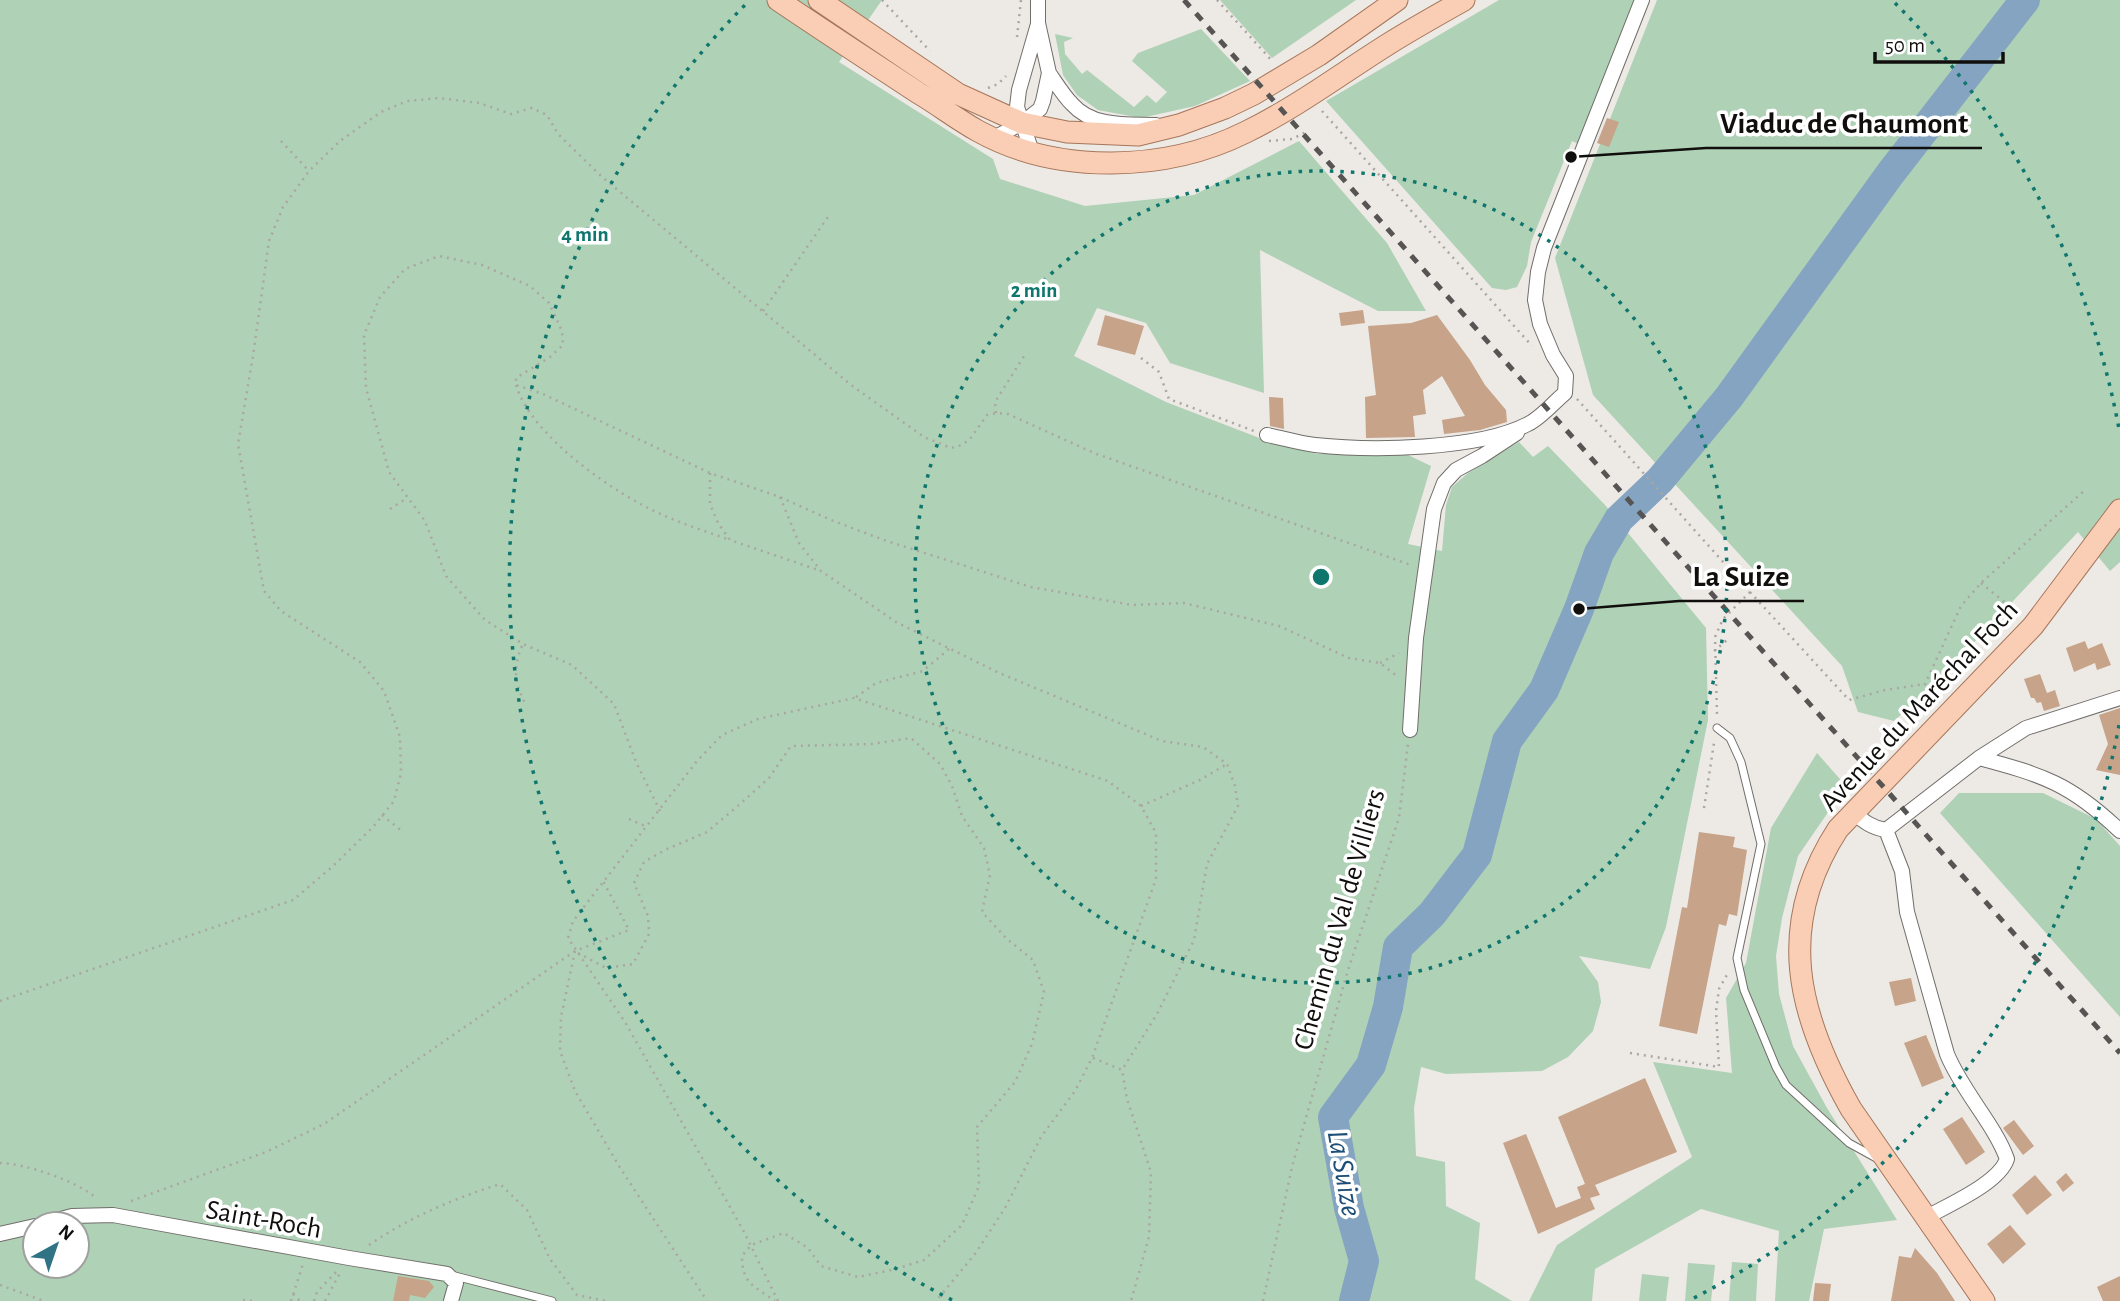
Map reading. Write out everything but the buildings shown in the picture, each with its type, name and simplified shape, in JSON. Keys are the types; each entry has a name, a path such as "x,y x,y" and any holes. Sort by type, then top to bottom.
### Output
{"main road":[{"path":"778,0 979,132 1032,152 1068,160 1101,163 1151,160 1182,155 1219,144 1310,97 1391,42 1464,0"},
{"path":"819,0 958,94 993,110 1022,122 1067,132 1139,135 1179,125 1225,108 1319,55 1397,0"},
{"path":"1391,42 1437,0"},
{"name":"Avenue du Maréchal Foch","path":"1984,1301 1852,1109 1823,1055 1807,1009 1799,965 1801,928 1812,882 1827,846 1853,811 2033,626 2120,510"}],"street":[{"path":"995,138 1040,109 1048,73 1038,23 1038,0"},
{"path":"1410,730 1410,696 1425,568 1434,509 1444,483 1456,470 1530,424 1565,393 1567,387 1566,376 1553,355 1540,324 1535,300 1538,272 1544,247 1642,0"},
{"path":"1032,152 1017,107 1019,90 1038,23"},
{"path":"1048,73 1073,106 1088,118 1115,124 1179,125"},
{"path":"993,110 1019,90"},
{"path":"1267,435 1314,445 1399,447 1482,439 1530,424"},
{"path":"1853,811 1867,824 1886,830 1979,758 2026,728 2120,698"},
{"path":"1979,758 2032,772 2060,784 2084,799 2120,831"},
{"path":"1886,830 1902,871 1907,912 1947,1055 2007,1159 2004,1168 1993,1178 1927,1217"},
{"name":"Saint-Roch","path":"91,1216 113,1215 447,1274"},
{"path":"0,1234 21,1229"},
{"path":"447,1274 456,1283 451,1301"}],"lane":[{"path":"1717,728 1730,738 1741,762 1761,844 1737,958 1744,990 1786,1086 1849,1143 1869,1156 1888,1163"},
{"path":"447,1274 552,1301"}],"path":[{"path":"882,0 936,57"},
{"path":"1016,44 1021,0"},
{"path":"1217,0 1272,61 1288,74"},
{"path":"987,88 998,84 1010,69"},
{"path":"1310,97 1537,353"},
{"path":"0,1001 293,900 332,867 394,801 401,774 400,737 384,691 360,662 281,611 264,591 237,444 269,241 283,207 309,171 340,141 381,112 407,102 439,99 479,103 511,114 532,108 547,115 558,134 601,176 851,385 938,445 951,448 962,445 970,439 987,415 1008,414 1107,458 1401,563 1425,568"},
{"path":"1259,138 1272,142 1292,139 1308,131"},
{"path":"281,141 309,171"},
{"path":"763,311 830,214"},
{"path":"660,811 636,762 614,705 572,665 523,644 485,620 446,576 425,521 390,472 366,388 364,335 380,297 405,269 439,256 482,265 530,286 550,303 562,331 563,345 550,358 516,378 519,396 531,417 606,484 663,515 821,571 896,622 997,672 1161,741 1203,747 1227,764 1235,786 1238,806 1207,864 1194,940 1157,1014 1122,1070 1126,1099 1151,1172 1149,1237 1131,1301"},
{"path":"996,413 995,402 1026,353"},
{"path":"1141,358 1159,372 1169,399 1267,435"},
{"path":"516,385 543,394 710,473 884,540 1031,587 1132,605 1184,603 1279,626 1349,657 1380,663"},
{"path":"1567,387 1849,700 1885,690 1925,684"},
{"path":"710,473 710,504 718,523 730,540"},
{"path":"1931,705 1925,684 1961,606 1981,583 2085,490"},
{"path":"390,509 408,497"},
{"path":"780,498 799,543 821,571"},
{"path":"1981,583 2021,615"},
{"path":"1704,808 1717,728 1715,637 1723,619 1750,592"},
{"path":"1714,651 1727,640"},
{"path":"523,644 516,660 514,677 526,705"},
{"path":"776,1301 751,1245 625,1022 568,938 573,920 697,761 722,735 758,719 854,698 876,682 923,671 950,648"},
{"path":"854,698 1108,781 1141,806 1156,833 1156,878 1092,1058 1075,1091 1041,1138 1005,1208 975,1254 936,1301"},
{"name":"Chemin du Val de Villiers","path":"1262,1301 1292,1167 1349,970 1399,818 1410,730"},
{"path":"575,951 606,968 633,964 649,934 648,916 634,883 644,862 707,832 769,778 790,746 871,744 911,738 940,764 952,786 962,816 984,848 990,875 982,912 1007,939 1033,960 1044,992 1031,1044 1015,1082 977,1127 979,1186 962,1225 924,1260 858,1277 821,1266 808,1248 784,1233 751,1245 742,1256 742,1272 752,1285 776,1301"},
{"path":"1141,806 1200,780 1227,764"},
{"path":"382,815 404,832"},
{"path":"629,819 647,827"},
{"path":"0,1163 43,1172 89,1191 113,1215 125,1203 266,1152 324,1124 575,951 629,930 603,881"},
{"path":"575,951 561,1017 560,1051 575,1091 619,1166 707,1301"},
{"path":"1630,1053 1719,1067 1716,1011 1719,989 1737,958"},
{"path":"1092,1058 1122,1070"},
{"path":"314,1301 317,1292 349,1258 399,1224 457,1198 500,1184 527,1210 550,1259 577,1295 606,1301"},
{"path":"291,1301 307,1251"},
{"path":"326,1301 349,1258"},
{"path":"0,1285 44,1301"},
{"path":"293,1294 300,1301"},
{"path":"243,1300 252,1301"}],"green space":[{"path":"0,0 882,0 839,62 993,159 1000,179 1085,206 1194,195 1299,141 1387,243 1426,311 1378,311 1260,250 1264,393 1170,363 1146,323 1097,308 1074,356 1166,402 1262,439 1317,454 1406,454 1431,466 1408,544 1442,551 1446,505 1452,487 1468,473 1519,442 1533,457 1548,446 1605,505 1706,628 1708,720 1666,927 1650,969 1579,956 1598,982 1601,1002 1593,1031 1568,1057 1542,1071 1446,1074 1421,1067 1414,1108 1416,1156 1445,1162 1446,1206 1480,1223 1475,1279 1512,1301 0,1301"},
{"path":"1220,0 1356,0 1272,58"},
{"path":"1499,0 1634,0 1581,145 1572,141 1531,242 1527,266 1517,287 1506,290 1492,288 1326,101"},
{"path":"1657,0 2120,0 2120,562 2110,571 2078,532 1934,685 1894,721 1858,712 1842,666 1593,395 1555,258"},
{"path":"1201,29 1250,81 1195,106 1141,118 1098,110 1077,95 1063,75 1055,34 1073,38 1064,42 1065,54 1082,74 1087,70 1134,107 1147,95 1156,103 1167,92 1132,61 1138,53"},
{"path":"1817,753 1846,786 1798,856 1782,918 1776,956 1779,994 1793,1046 1827,1108 1897,1220 1824,1229 1809,1301 1775,1301 1779,1231 1701,1209 1595,1269 1592,1301 1529,1301 1557,1245 1692,1157 1653,1062 1732,1073 1726,998 1746,963 1771,828"},
{"path":"1959,793 2043,793 2096,819 2120,846 2120,1017 1940,813"},
{"path":"1732,1262 1758,1264 1756,1301 1729,1301"},
{"path":"1688,1263 1715,1265 1711,1301 1685,1301"},
{"path":"1642,1274 1669,1277 1666,1301 1639,1301"}],"waterway":[{"name":"La Suize","path":"1354,1301 1364,1261 1349,1208 1333,1117 1371,1065 1388,1007 1398,947 1432,914 1477,855 1507,741 1544,690 1579,609 1599,553 1619,519 1660,480 1729,397 1890,174 2025,0"}],"railway":[{"path":"1184,0 2120,1053"}],"place":[{"name":"Viaduc de Chaumont","path":"1571,157"},
{"name":"La Suize","path":"1579,609"}]}
